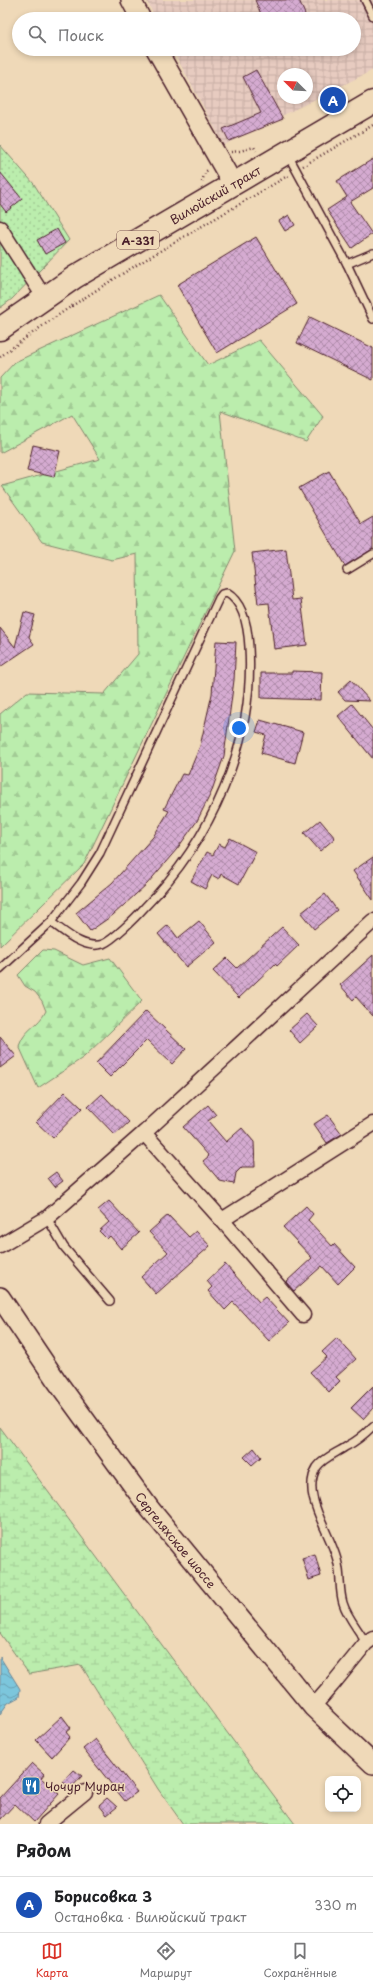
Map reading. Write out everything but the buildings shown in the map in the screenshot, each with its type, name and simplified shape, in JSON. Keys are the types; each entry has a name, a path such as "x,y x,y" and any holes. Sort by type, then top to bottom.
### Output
{"main road":[{"path":"131,0 137,12"},
{"path":"160,56 233,184"},
{"name":"Вилюйский тракт","path":"0,329 44,296 74,277 233,184 291,162 373,102"},
{"name":"Сергеляхское шоссе","path":"0,1297 56,1380 150,1509 313,1707 373,1764"}],"street":[{"path":"0,228 44,296"},
{"path":"0,1246 47,1218 144,1133 373,921"},
{"path":"222,1220 373,1124"},
{"path":"144,1133 222,1220 303,1315"},
{"path":"313,1707 369,1640"},
{"path":"46,1824 85,1792"}],"lane":[{"path":"365,0 373,16"},
{"path":"291,162 347,264 373,319"},
{"path":"347,264 373,252"},
{"path":"347,570 373,554"},
{"path":"0,969 52,922 81,883 100,853 219,598 222,594 227,593 231,595 240,606 248,636 250,665 248,696 242,732 230,773 215,810 190,853 165,887 120,931 103,944 85,943 70,936 52,922"},
{"path":"47,1218 64,1246 110,1301"},
{"path":"369,1640 343,1605 339,1586 338,1565 332,1545 317,1510 312,1493 312,1478 318,1466 328,1456 360,1438 373,1426"}],"path":[{"path":"0,357 27,336 291,162 373,125"}],"shaded area":[{"path":"146,0 373,0 373,70 313,100 313,68 277,68 277,104 305,104 224,145 176,56 361,56 361,12 152,12"}],"green space":[{"path":"0,145 34,184 69,240 12,299 0,308"},
{"path":"159,295 208,365 259,340 323,416 306,442 220,411 235,551 84,864 0,946 0,714 27,692 104,694 138,654 137,554 112,560 42,542 2,486 100,459 72,414 0,453 0,378 15,362"},
{"path":"43,950 54,951 83,965 110,958 142,1001 84,1057 38,1088 19,1046 28,1031 39,1021 46,1011 42,1001 35,992 25,986 18,975"},
{"path":"0,1427 295,1824 183,1824 158,1789 81,1665 29,1674 0,1633"}],"water":[{"path":"0,1657 20,1689 19,1697 8,1703 0,1714"}],"place":[{"name":"Борисовка 3","path":"333,100"},
{"name":"Чочур Муран","path":"31,1786"}]}
